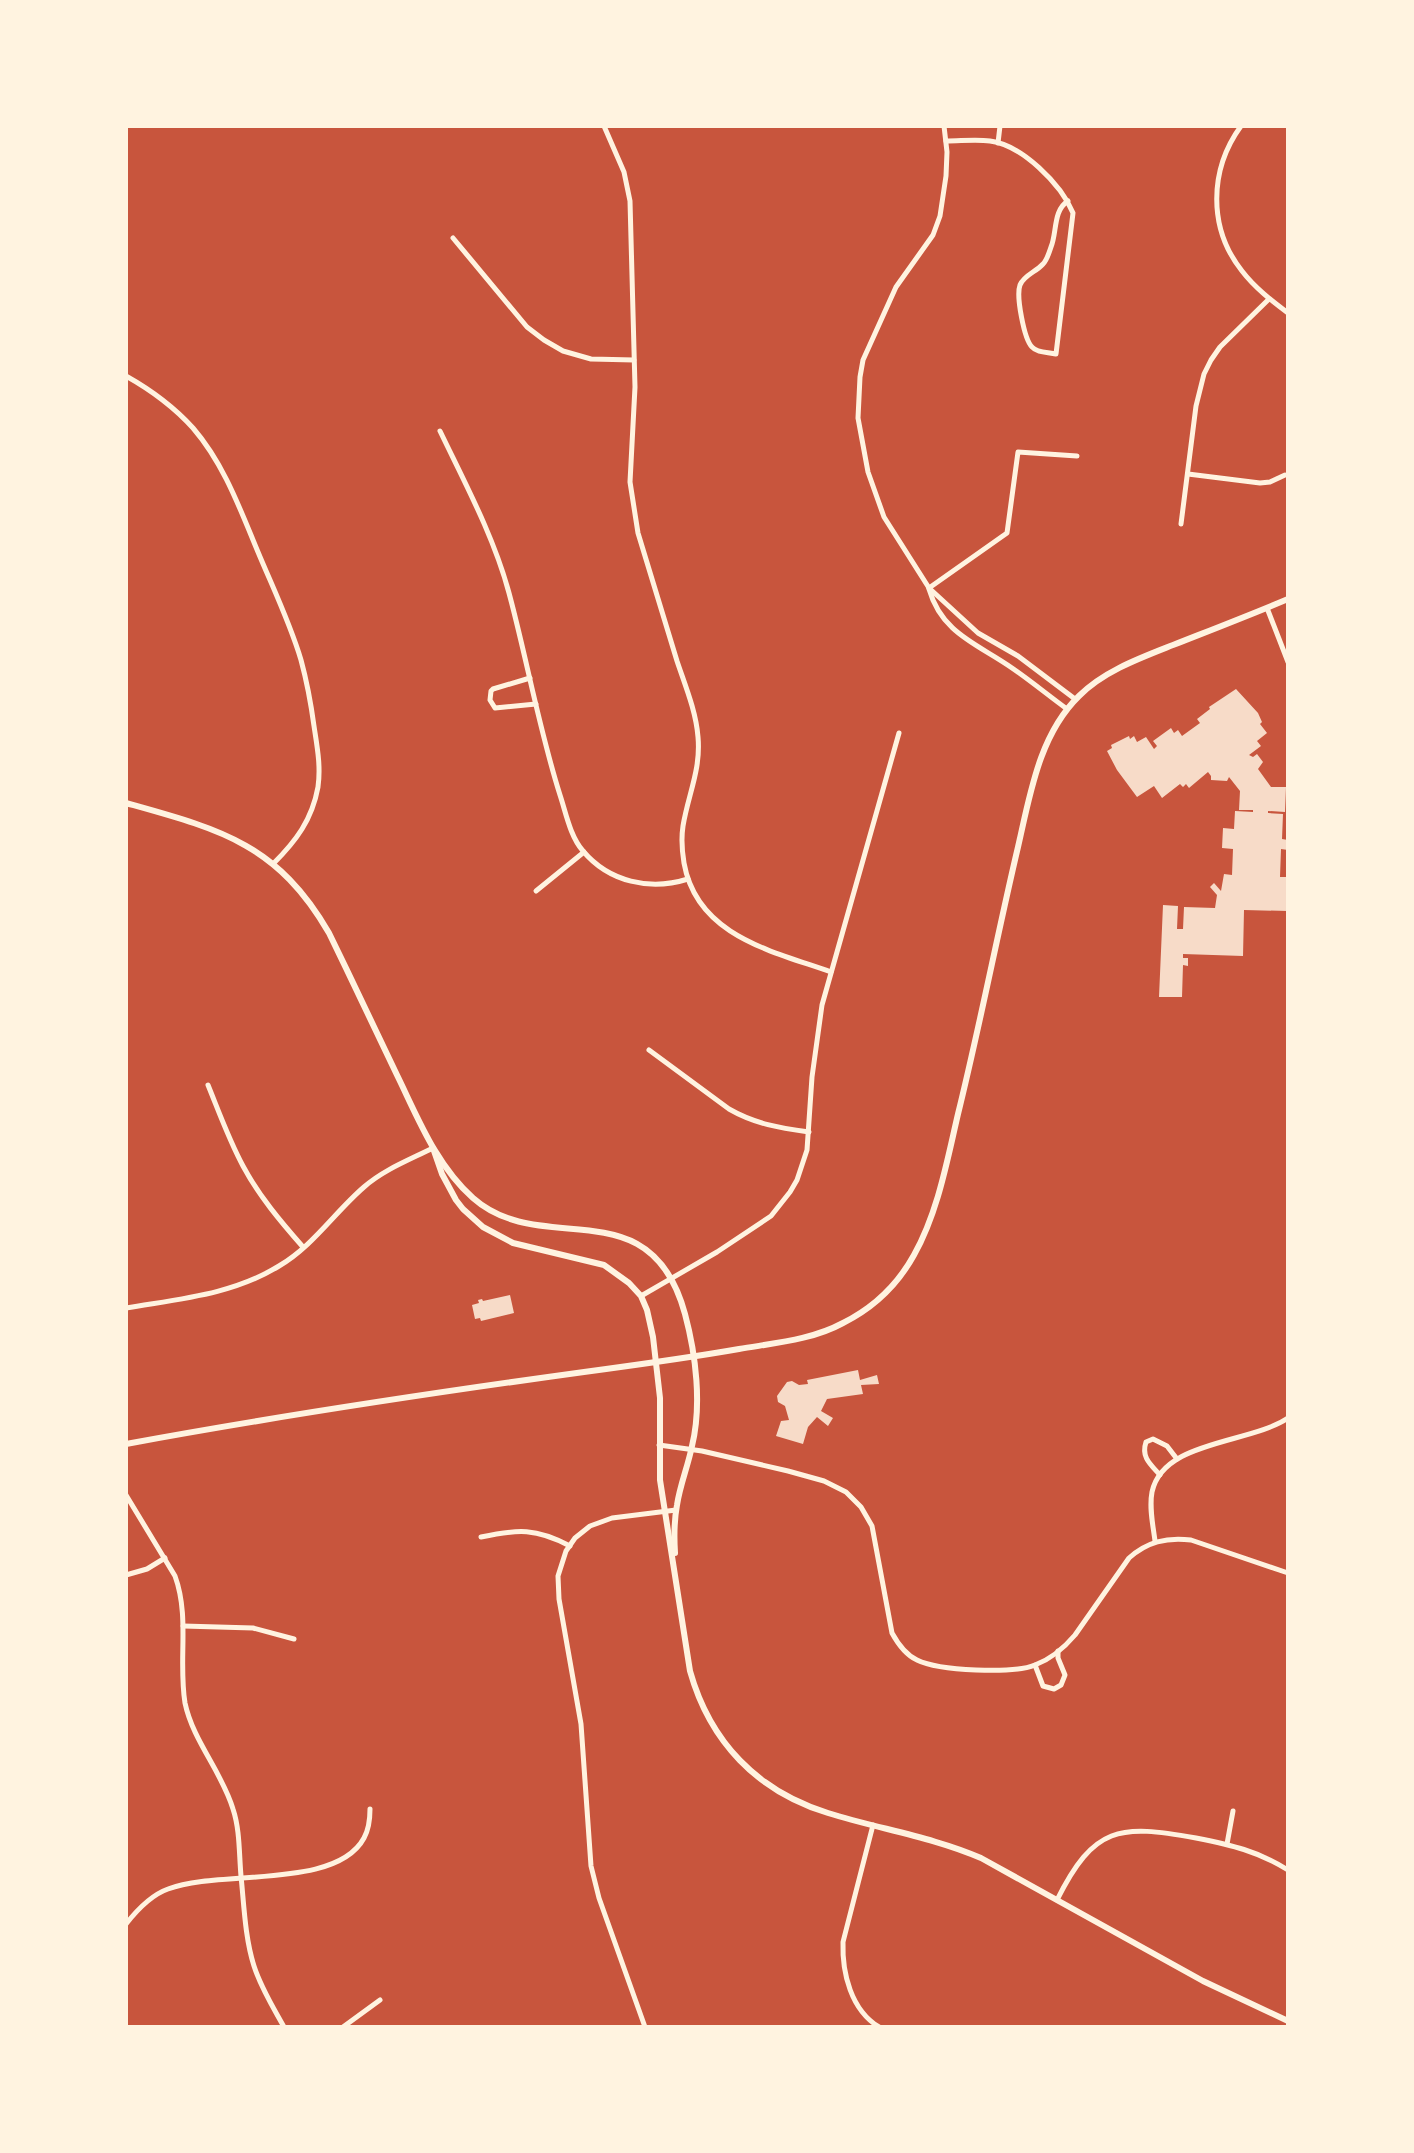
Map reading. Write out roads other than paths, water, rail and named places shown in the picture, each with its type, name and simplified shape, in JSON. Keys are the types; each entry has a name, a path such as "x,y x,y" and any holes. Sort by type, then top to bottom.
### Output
{"street":[{"path":"604,126 624,172 630,201 634,360 630,463 634,516 698,735 695,779 682,830 688,879 704,907 727,930 745,941 831,972"},
{"path":"944,126 946,176 940,216 933,235 896,287 867,349 860,377 858,418 873,492 891,531 929,588 978,633 1018,656 1075,699"},
{"path":"998,143 1000,126"},
{"path":"1241,126 1220,168 1216,197 1222,235 1243,272 1269,299 1288,313"},
{"path":"946,141 989,141 1024,155 1041,169 1068,201 1073,213 1056,354 1038,351 1029,343 1022,320 1019,286 1045,263 1053,244 1060,209 1068,201"},
{"path":"453,238 527,327 544,340 563,351 591,359 634,360"},
{"path":"1181,524 1196,406 1204,374 1220,347 1269,299"},
{"path":"126,376 170,406 194,429 214,456 230,486 300,657 317,747 318,785 300,833 273,864"},
{"path":"440,431 503,574 569,823 584,852 602,869 629,881 663,884 688,879"},
{"path":"929,588 1007,533 1018,452 1077,456"},
{"path":"1188,474 1260,483 1285,475"},
{"path":"929,588 938,613 956,632 1011,667 1067,709"},
{"path":"126,1444 473,1387 657,1363 789,1341 843,1323 890,1289 913,1258 927,1230 937,1199 1034,779 1054,727 1090,685 1122,667 1288,599"},
{"path":"1267,608 1288,662"},
{"path":"530,678 493,689 490,700 495,708 536,704"},
{"path":"641,1296 771,1216 797,1180 807,1150 815,1049 822,1005 899,733"},
{"path":"126,803 227,834 273,864 308,899 329,933 433,1148 442,1174 463,1209 483,1227 513,1243 604,1265 641,1296 647,1310 657,1363 659,1465 686,1656 694,1686 711,1724 744,1766 786,1796 829,1813 966,1852 1203,1981 1288,2021"},
{"path":"536,891 584,852"},
{"path":"649,1050 743,1117 773,1127 809,1132"},
{"path":"208,1085 231,1143 248,1175 303,1247"},
{"path":"126,1308 233,1288 276,1268 318,1236 364,1187 433,1148"},
{"path":"433,1148 458,1183 489,1210 533,1224 619,1235 653,1256 670,1278 685,1313 693,1357 696,1408 692,1450 676,1510 676,1574"},
{"path":"1155,1541 1152,1491 1160,1475 1177,1459 1208,1446 1262,1432 1288,1418"},
{"path":"1160,1475 1145,1458 1146,1442 1153,1439 1162,1443 1177,1459"},
{"path":"659,1445 800,1474 846,1492 861,1507 872,1526 892,1633 902,1648 917,1660 944,1668 995,1669 1035,1665 1065,1647 1129,1558 1155,1541 1191,1540 1288,1573"},
{"path":"126,1495 165,1558 180,1589 183,1684 187,1711 194,1732 233,1806 253,1964 284,2027"},
{"path":"645,2027 599,1898 591,1866 581,1724 557,1586 559,1567 582,1532 612,1518 676,1510"},
{"path":"481,1537 511,1531 534,1531 570,1546"},
{"path":"126,1575 147,1569 165,1558"},
{"path":"183,1626 253,1628 294,1639"},
{"path":"1035,1665 1043,1686 1054,1689 1061,1685 1065,1675 1058,1651"},
{"path":"127,1919 151,1898 168,1889 204,1880 319,1869 342,1860 366,1836 370,1809"},
{"path":"1227,1844 1233,1811"},
{"path":"873,1825 843,1942 843,1958 848,1987 864,2013 879,2027"},
{"path":"1057,1900 1080,1860 1091,1849 1118,1833 1145,1830 1227,1844 1266,1857 1288,1870"},
{"path":"343,2027 380,2000"}]}
